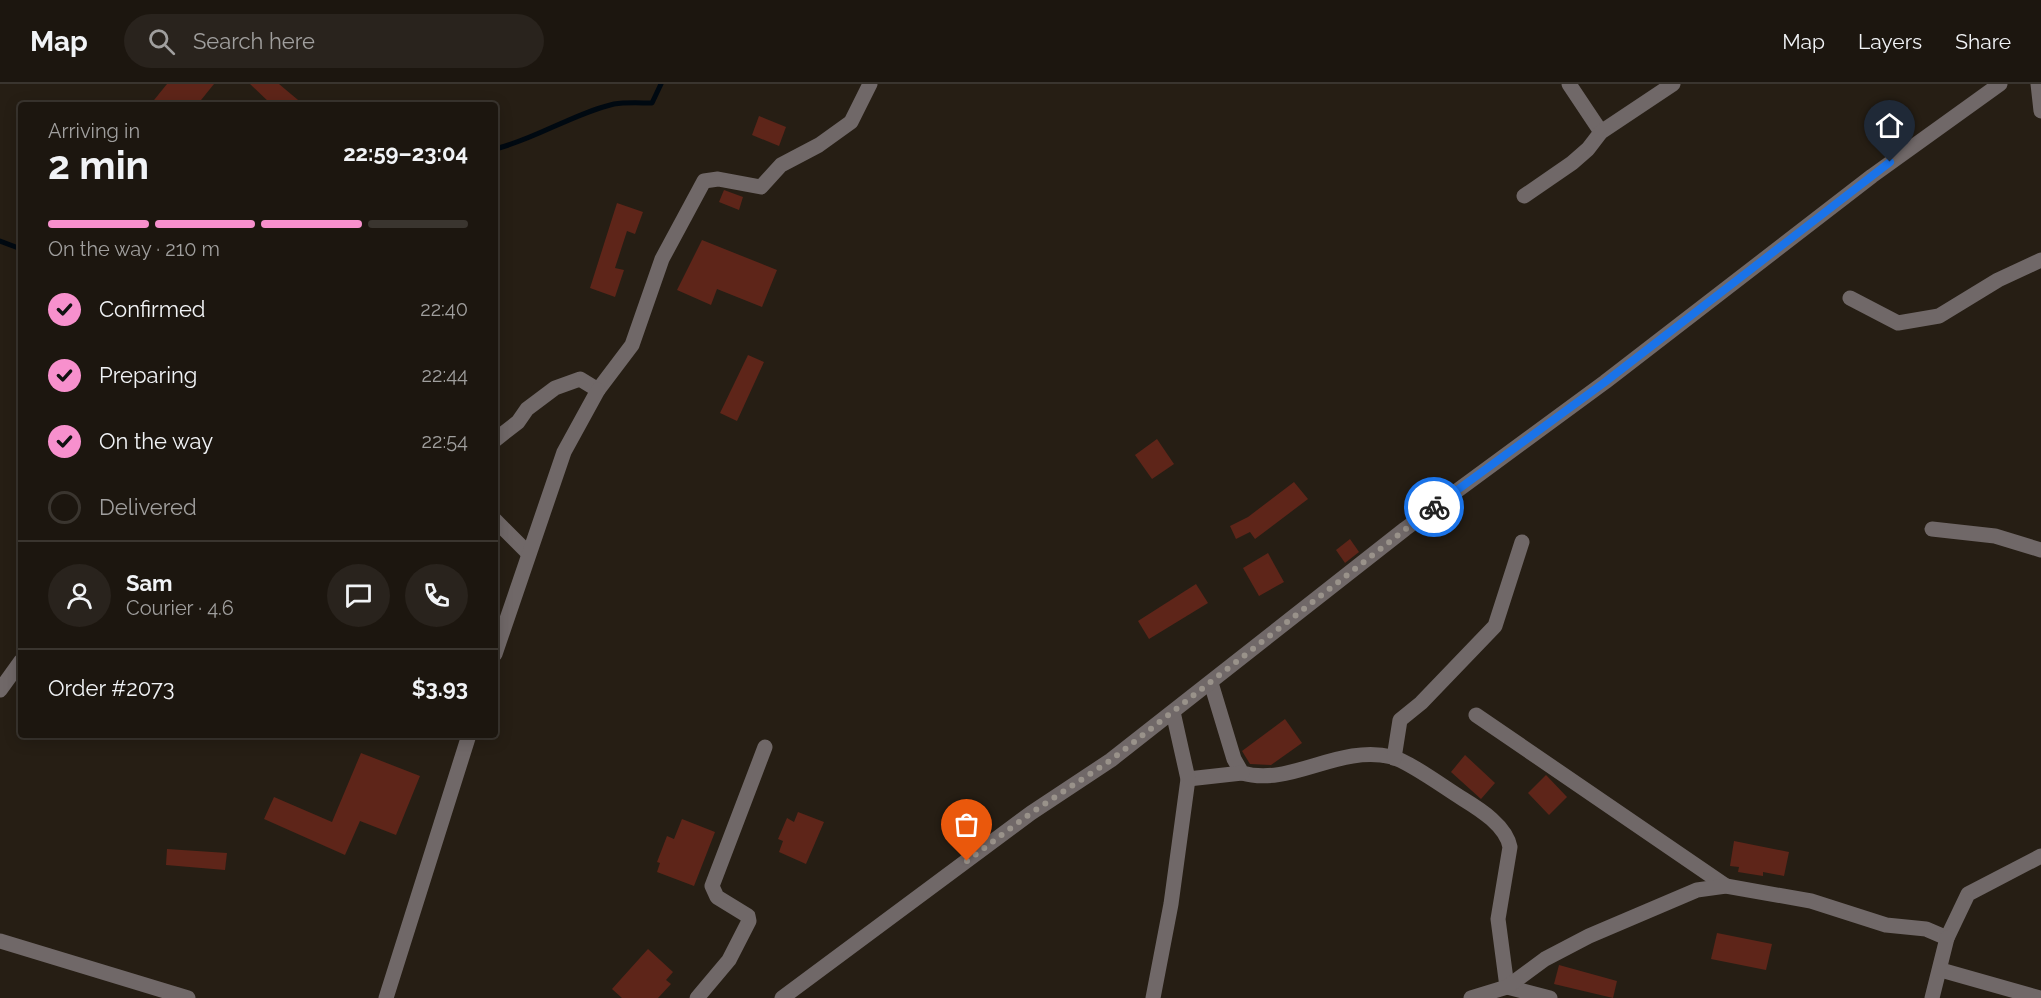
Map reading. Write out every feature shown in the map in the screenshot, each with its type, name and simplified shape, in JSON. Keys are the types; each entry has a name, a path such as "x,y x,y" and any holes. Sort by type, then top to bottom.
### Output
{"street":[{"path":"498,645 564,452 598,390 632,345 662,259 704,181 718,179 761,187 781,165 819,145 851,122 870,84"},
{"path":"1569,84 1601,132"},
{"path":"1524,196 1572,163 1588,149 1601,132 1673,84"},
{"path":"782,998 1031,813 1111,760 1405,529 1605,382 1872,176 2000,84"},
{"path":"2038,84 2041,111"},
{"path":"1850,298 1898,323 1939,316 1998,280 2041,260"},
{"path":"498,438 518,422 527,409 570,381 580,379 598,390"},
{"path":"498,523 528,554"},
{"path":"1932,529 1995,536 2041,550"},
{"path":"1394,758 1400,720 1421,703 1496,626 1522,542"},
{"path":"0,690 18,665"},
{"path":"1211,683 1234,759 1242,773"},
{"path":"1153,998 1171,904 1188,779 1173,712"},
{"path":"1476,716 1726,886"},
{"path":"386,998 468,738"},
{"path":"698,998 729,960 749,921 748,916 717,897 712,886 765,747"},
{"path":"1188,779 1242,773 1255,777 1284,773 1351,754 1394,758 1467,801 1508,836 1510,847 1498,919 1507,987"},
{"path":"1932,998 1941,970 1947,938 1968,894 2041,856"},
{"path":"1471,998 1507,987 1545,959 1589,936 1697,890 1726,886 1811,901 1886,925 1926,929 1947,938"},
{"path":"0,941 188,998"},
{"path":"1941,970 2040,998"},
{"path":"1507,987 1550,998"}],"building":[{"path":"167,84 214,84 199,102 152,102"},
{"path":"250,84 279,84 300,102 269,102"},
{"path":"759,116 786,127 779,146 752,135"},
{"path":"724,190 743,197 739,210 719,202"},
{"path":"617,203 643,212 635,234 627,231 615,268 624,270 615,297 590,288"},
{"path":"702,240 777,270 762,307 717,289 711,305 677,290"},
{"path":"748,355 764,362 737,421 720,413"},
{"path":"1157,439 1174,464 1152,479 1135,455"},
{"path":"1294,482 1308,499 1255,539 1250,532 1236,539 1230,526 1248,517"},
{"path":"1350,539 1359,552 1345,563 1336,550"},
{"path":"1268,553 1284,582 1259,596 1243,568"},
{"path":"1196,584 1208,603 1149,639 1138,621"},
{"path":"1285,719 1302,743 1271,765 1250,764 1242,751"},
{"path":"361,753 420,776 396,835 360,821 345,855 264,819 274,797 332,822"},
{"path":"1465,755 1495,783 1481,799 1451,772"},
{"path":"1546,775 1567,797 1549,815 1528,793"},
{"path":"798,812 824,822 806,864 779,852 783,841 778,839 787,818 794,822"},
{"path":"682,819 715,832 694,886 657,872 660,863 657,862 667,836 674,839"},
{"path":"1734,841 1789,852 1784,876 1763,872 1763,876 1738,872 1739,867 1730,866"},
{"path":"167,849 227,853 225,870 166,865"},
{"path":"1717,933 1772,944 1766,970 1711,959"},
{"path":"648,949 673,972 666,980 671,984 658,998 622,998 612,989"},
{"path":"1559,965 1617,981 1613,998 1554,984"}],"waterway":[{"path":"498,148 599,108 619,103 652,103 661,84"},
{"path":"0,241 18,248"}],"way so far":[{"path":"967,861 1031,813 1111,760 1434,507"}],"route":[{"path":"1434,507 1605,382 1890,162"}]}
